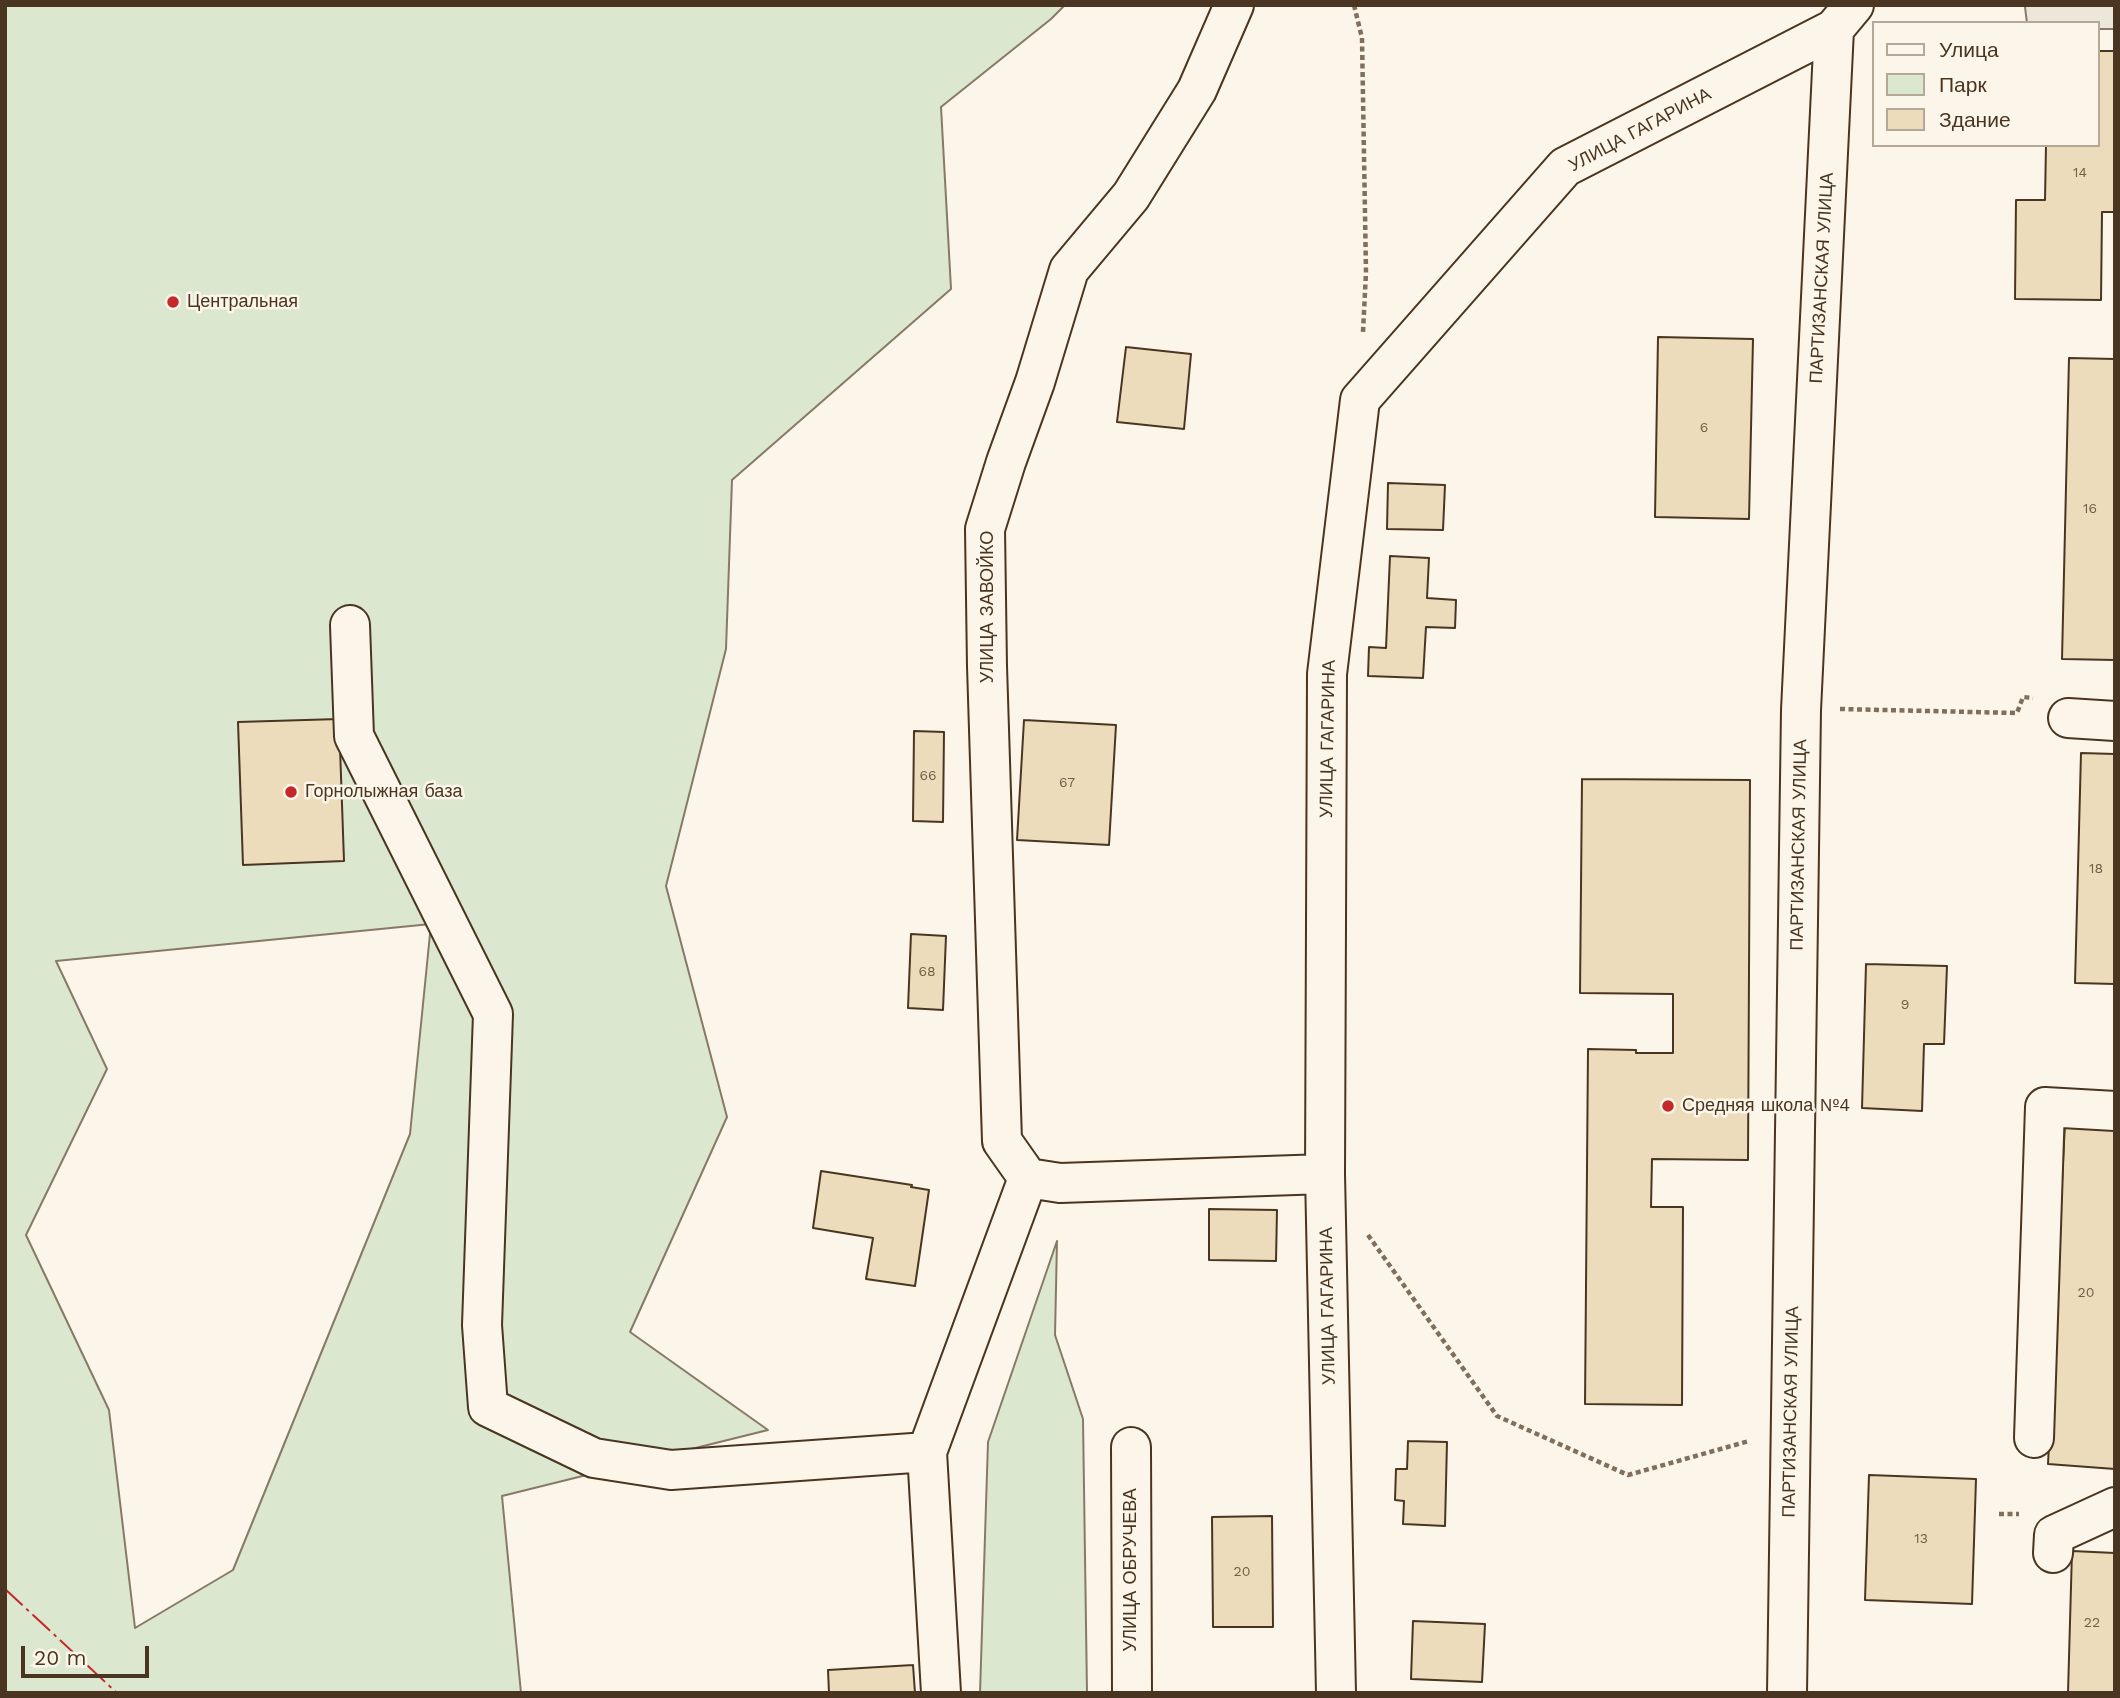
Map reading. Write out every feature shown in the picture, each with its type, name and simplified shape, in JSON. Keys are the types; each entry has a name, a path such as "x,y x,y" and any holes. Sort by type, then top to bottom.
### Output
{"street":[{"name":"УЛИЦА ЗАВОЙКО","path":"1028,1178 1002,1141 985,529 1035,382 1069,270 1131,196 1197,90 1234,5"},
{"name":"УЛИЦА ГАГАРИНА","path":"1336,1693 1325,1174 1327,674 1360,400 1565,167 1844,17"},
{"name":"ПАРТИЗАНСКАЯ УЛИЦА","path":"1787,1693 1801,710 1844,17"},
{"path":"350,625 354,736 492,1014 482,1325 488,1407 594,1458 671,1470 926,1452"},
{"path":"2068,719 2115,721"},
{"path":"2034,1438 2045,1107 2115,1111"},
{"path":"941,1693 926,1452 1028,1178 1060,1183 1325,1174"},
{"name":"УЛИЦА ОБРУЧЕВА","path":"1131,1447 1132,1693"},
{"path":"2053,1553 2054,1535 2115,1507"}],"path":[{"path":"1354,5 1362,38 1366,272 1363,336"},
{"path":"1838,709 2017,713 2023,697 2036,698"},
{"path":"1364,1229 1497,1416 1628,1475 1790,1429"}],"green space":[{"path":"5,5 1065,5 941,107 951,289 732,480 726,649 666,886 727,1117 630,1332 768,1430 502,1496 521,1693 5,1693","holes":["431,924 410,1134 233,1570 135,1628 109,1410 26,1235 107,1069 56,961"]},
{"path":"1057,1241 1055,1335 1083,1419 1087,1693 980,1693 988,1442"}],"shaded area":[{"path":"2115,5 2115,29 2099,29 2099,21 2027,21 2025,7"}],"building":[{"path":"2099,51 2115,51 2115,212 2102,212 2101,300 2015,299 2016,200 2045,200 2046,147 2099,147"},
{"path":"1658,337 1753,339 1749,519 1655,517"},
{"path":"1126,347 1191,354 1184,429 1117,422"},
{"path":"2069,358 2115,359 2115,660 2062,659"},
{"path":"1388,483 1445,485 1443,530 1387,529"},
{"path":"1390,556 1429,558 1427,598 1456,600 1455,628 1426,627 1423,678 1368,676 1369,647 1386,648"},
{"name":"Горнолыжная база","path":"339,719 344,861 243,865 238,722"},
{"path":"1024,720 1116,725 1109,845 1017,840"},
{"path":"914,731 944,732 943,822 913,821"},
{"path":"2081,753 2115,754 2115,984 2075,983"},
{"name":"Средняя школа №4","path":"1582,779 1750,780 1748,1160 1652,1159 1651,1207 1683,1207 1682,1405 1585,1404 1588,1049 1673,1053 1673,994 1580,993"},
{"path":"911,934 946,936 943,1010 908,1008"},
{"path":"1866,964 1947,966 1944,1044 1924,1044 1922,1111 1862,1108"},
{"path":"2065,1122 2115,1122 2115,1469 2048,1464"},
{"path":"821,1171 929,1190 915,1286 866,1279 873,1238 813,1228"},
{"path":"1209,1209 1277,1210 1276,1261 1209,1260"},
{"path":"1408,1441 1447,1442 1445,1526 1403,1524 1404,1501 1395,1500 1396,1469 1407,1469"},
{"path":"1869,1475 1976,1479 1972,1604 1865,1600"},
{"path":"1272,1516 1273,1627 1213,1627 1212,1517"},
{"path":"2072,1551 2115,1553 2115,1693 2068,1693"},
{"path":"1413,1621 1485,1624 1482,1682 1411,1679"},
{"path":"913,1665 915,1693 829,1693 828,1670"}],"power":[{"path":"5,1589 117,1693"}],"place":[{"name":"Центральная","path":"173,302"},
{"name":"Горнолыжная база","path":"291,792"},
{"name":"Средняя школа №4","path":"1668,1106"}]}
